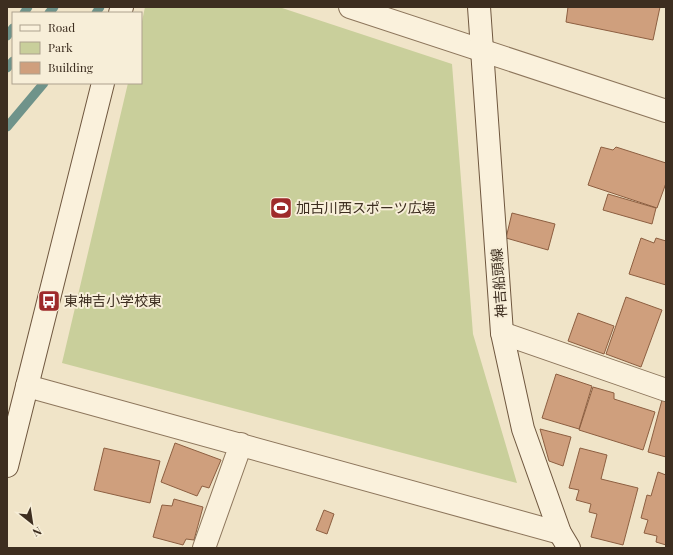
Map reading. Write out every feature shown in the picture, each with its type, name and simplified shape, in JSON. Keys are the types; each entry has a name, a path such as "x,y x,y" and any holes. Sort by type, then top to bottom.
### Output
{"street":[{"path":"350,7 666,111"},
{"name":"神吉船頭線","path":"479,7 502,333 522,429 564,541"},
{"path":"7,466 103,84"},
{"path":"502,333 666,390"},
{"path":"27,386 240,444 564,541"},
{"path":"204,548 240,444"}],"green space":[{"name":"加古川西スポーツ広場","path":"145,7 279,7 452,64 473,334 517,483 62,363 128,84 142,84 142,21"}],"building":[{"path":"568,7 660,7 653,40 566,22"},
{"path":"601,147 613,150 616,147 666,163 666,183 657,208 588,185"},
{"path":"608,194 656,208 652,224 603,210"},
{"path":"512,213 555,224 548,250 506,238"},
{"path":"641,238 654,243 656,238 666,241 666,285 629,274"},
{"path":"626,297 662,310 641,367 606,354"},
{"path":"578,313 614,326 604,354 568,341"},
{"path":"556,374 592,386 579,429 542,418"},
{"path":"593,387 614,393 614,399 655,412 643,450 579,430"},
{"path":"662,400 666,401 666,457 648,452"},
{"path":"540,429 571,437 563,466 549,461"},
{"path":"175,443 221,460 209,488 202,486 197,496 161,482"},
{"path":"104,448 160,461 150,503 94,490"},
{"path":"580,448 607,455 601,479 638,488 623,545 591,537 597,514 589,512 591,504 576,500 579,490 569,488"},
{"path":"658,472 666,475 666,545 656,542 657,536 644,533 648,520 641,518 647,495 651,496"},
{"path":"174,499 203,507 194,540 186,539 183,545 153,537 162,505 172,506"},
{"path":"324,510 334,514 327,534 316,530"}],"waterway":[{"path":"25,12 28,7"},
{"path":"50,12 54,7"},
{"path":"97,12 100,7"},
{"path":"7,36 12,29"},
{"path":"7,68 12,62"},
{"path":"7,127 43,84"}],"place":[{"name":"加古川西スポーツ広場","path":"281,208"},
{"name":"東神吉小学校東","path":"49,301"}]}
